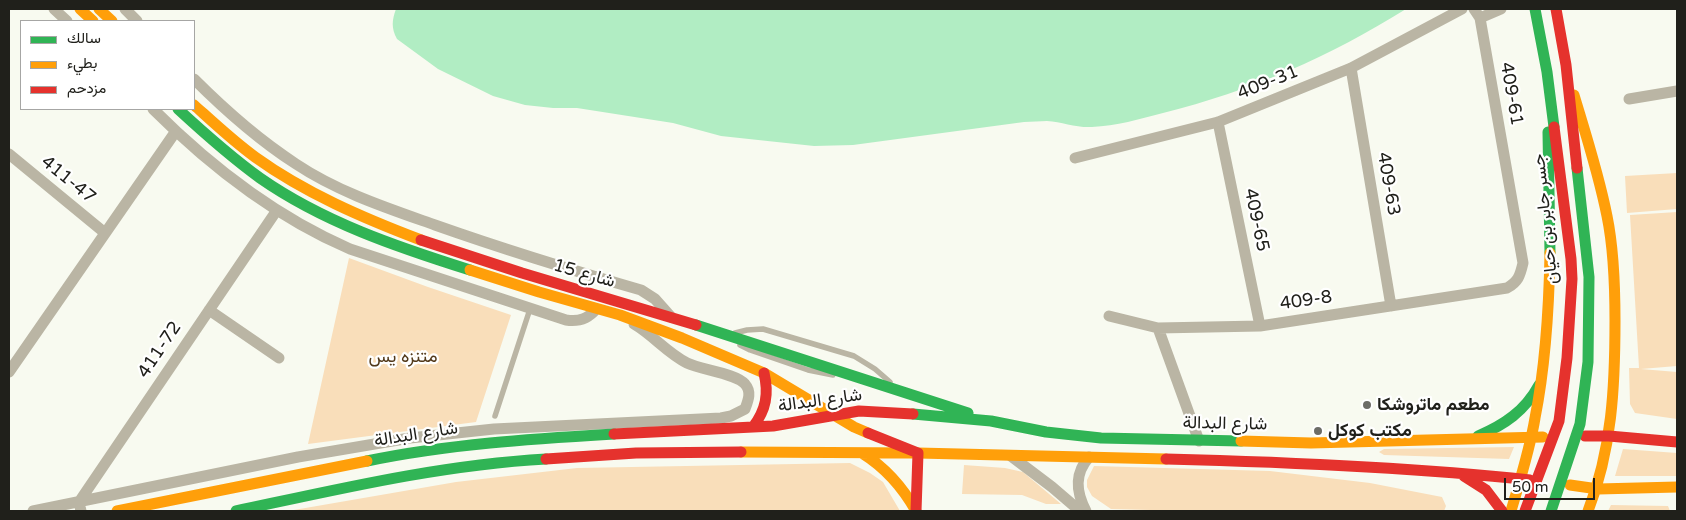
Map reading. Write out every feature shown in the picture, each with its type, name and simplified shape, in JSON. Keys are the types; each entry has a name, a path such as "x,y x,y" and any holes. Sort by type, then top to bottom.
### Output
{"main road":[{"path":"80,9 92,20"},
{"path":"100,9 111,20"},
{"name":"جسر جابر بن حيان","path":"1525,511 1559,421 1567,358 1572,279 1547,72 1535,9"},
{"name":"جسر جابر بن حيان","path":"1551,511 1580,424 1588,362 1589,277 1566,65 1556,9"},
{"path":"1566,65 1607,216 1613,262 1614,392 1609,436 1598,489 1588,511"},
{"path":"1511,511 1526,480 1538,437 1550,298 1547,72"},
{"name":"شارع 15","path":"195,106 252,155 292,182 335,205 419,240 543,281 730,335 991,421"},
{"name":"شارع 15","path":"179,110 210,139 260,178 336,222 387,243 539,292 620,315 666,332 764,373 833,416 874,436 918,453"},
{"path":"539,292 543,281"},
{"path":"666,332 671,317"},
{"path":"753,428 764,411 767,402 767,383 764,373"},
{"path":"1466,440 1498,428 1512,419 1535,394 1542,379"},
{"name":"شارع البدالة","path":"117,511 385,457 455,446 525,439 753,428 794,423 846,413 872,411 991,421 1074,435 1199,441 1311,443 1538,437"},
{"path":"1585,436 1609,436 1677,442"},
{"path":"236,511 418,472 477,464 636,453 860,452 1089,457 1309,464 1455,472 1526,480"},
{"path":"860,452 880,464 890,473 916,511"},
{"path":"916,511 918,453"},
{"path":"1455,472 1482,486 1502,511"},
{"path":"1570,485 1598,489 1677,487"}],"street":[{"path":"54,9 66,20"},
{"path":"125,9 136,20"},
{"name":"409-31","path":"1075,158 1218,122 1351,68 1462,9"},
{"path":"1477,13 1501,9"},
{"name":"409-61","path":"1477,13 1523,263 1516,283 1507,288"},
{"name":"409-63","path":"1351,68 1391,306"},
{"path":"195,80 228,111 273,147 296,164 337,187 379,206 509,251 641,290 661,304 671,317"},
{"path":"1629,99 1677,91"},
{"path":"155,110 176,131 225,173 312,232 350,249 530,309 572,321 588,317 596,309"},
{"name":"409-65","path":"1218,122 1260,326"},
{"path":"9,372 176,131"},
{"name":"411-47","path":"9,154 106,233"},
{"name":"411-72","path":"80,507 277,210"},
{"path":"594,295 599,278"},
{"name":"409-8","path":"1109,316 1158,328 1260,326 1507,288"},
{"path":"209,310 279,358"},
{"path":"33,511 80,507 298,457 410,438 494,429 721,418 731,416 745,409 749,395 748,388 742,380 689,364 665,349 641,328 620,315"},
{"path":"1158,328 1199,441"},
{"path":"1011,456 1080,511"},
{"path":"1086,511 1078,487 1078,481 1081,465 1089,457"}],"lane":[{"path":"495,416 530,309"},
{"path":"730,335 746,330 763,329 854,356 875,368 896,389"}],"green space":[{"path":"1677,173 1677,209 1627,213 1625,176"},
{"path":"1677,212 1677,366 1641,369 1677,372 1677,419 1635,413 1630,404 1629,368 1639,368 1630,215"},
{"name":"متنزه يس","path":"349,258 511,315 476,422 308,444"},
{"path":"1514,447 1509,459 1384,455 1379,452 1384,449"},
{"path":"1623,449 1677,453 1677,476 1615,476"},
{"path":"850,463 883,482 900,511 288,511 456,482 577,468"},
{"path":"964,465 1005,468 1023,472 1061,504 1046,504 1022,495 962,494"},
{"path":"1094,466 1270,471 1370,483 1442,497 1446,506 1444,511 1189,511 1111,509 1092,496 1087,487 1087,480"},
{"path":"1611,505 1668,506 1670,511 1608,511"}],"shaded area":[{"path":"396,9 1406,9 1348,42 1289,71 1196,104 1128,122 1086,127 1047,121 1024,122 853,145 814,146 721,136 673,123 577,108 525,105 493,96 438,69 397,39 393,24"}],"traffic: fast":[{"path":"1535,9 1547,72 1554,127"},
{"path":"179,110 249,170 284,194 309,208 361,232 470,270"},
{"path":"1548,132 1550,253"},
{"path":"1551,511 1580,424 1588,362 1589,277 1577,168"},
{"path":"696,325 968,413"},
{"path":"1478,436 1497,427 1513,416 1527,402 1539,385"},
{"path":"913,414 991,421 1046,432 1101,438 1241,441"},
{"path":"367,461 459,446 614,434"},
{"path":"236,511 351,486 428,472 546,459"}],"traffic: slow":[{"path":"80,9 92,20"},
{"path":"99,9 111,20"},
{"path":"1574,95 1604,201 1611,242 1614,281 1613,394 1602,465 1588,511"},
{"path":"195,106 247,151 294,182 356,214 421,240"},
{"path":"1511,511 1528,453 1539,397 1546,336 1550,253"},
{"path":"470,270 620,315 682,338 764,373 854,427 868,433"},
{"path":"1241,441 1311,443 1543,437"},
{"path":"741,452 918,453 1166,459"},
{"path":"862,453 893,478 916,511"},
{"path":"117,511 367,461"},
{"path":"1570,485 1598,489 1677,487"}],"traffic: jam":[{"path":"1556,9 1566,65 1577,168"},
{"path":"1525,511 1559,421 1567,358 1572,279 1571,259 1554,127"},
{"path":"421,240 522,273 696,325"},
{"path":"753,427 764,408 766,395 764,373"},
{"path":"614,434 773,426 859,411 913,414"},
{"path":"868,433 918,453 916,511"},
{"path":"1585,436 1609,436 1677,442"},
{"path":"546,459 636,453 741,452"},
{"path":"1166,459 1348,466 1530,480"},
{"path":"1464,476 1486,490 1502,511"}],"place":[{"name":"مطعم ماتروشكا","path":"1367,405"},
{"name":"مكتب كوكل","path":"1318,431"}]}
